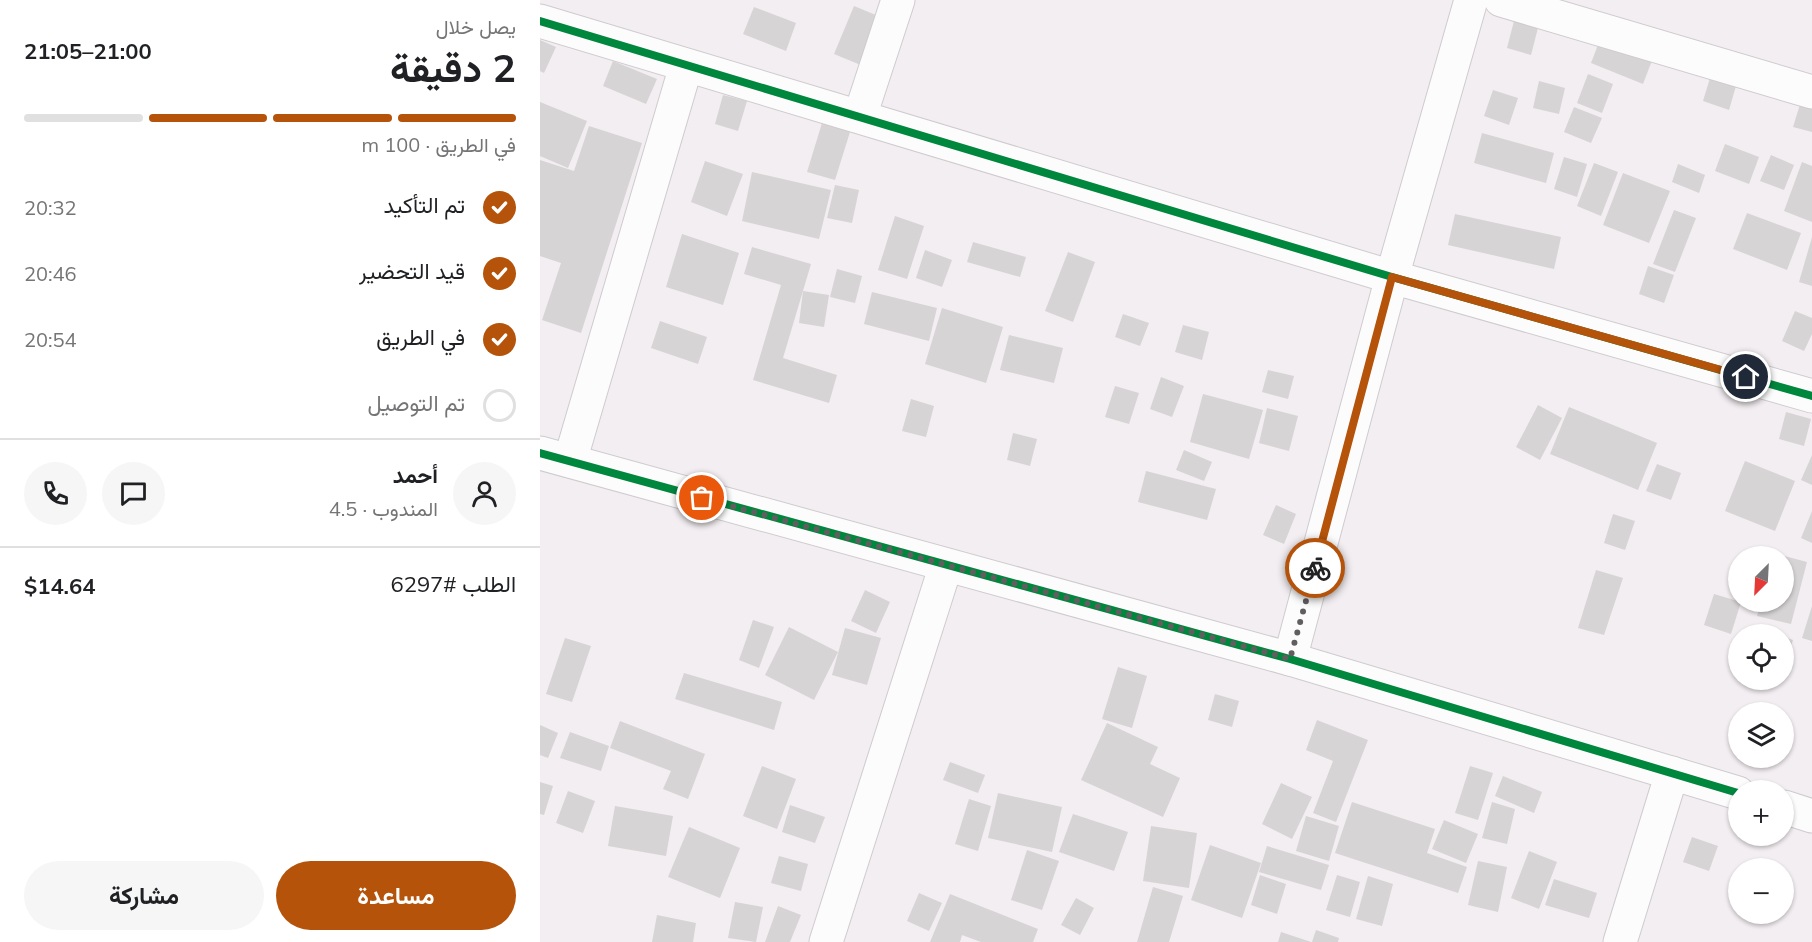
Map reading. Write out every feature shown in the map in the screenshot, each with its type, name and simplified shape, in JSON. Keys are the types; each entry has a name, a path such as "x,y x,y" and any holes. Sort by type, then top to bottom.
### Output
{"street":[{"path":"860,116 898,0"},
{"path":"1290,659 1392,277 1471,0"},
{"path":"1501,0 1812,92"},
{"path":"540,21 1392,277 1812,396"},
{"path":"686,66 555,457 1290,659 1728,791"},
{"path":"826,942 946,565"},
{"path":"1620,942 1672,773"},
{"path":"1794,810 1812,816"}],"building":[{"path":"854,6 888,20 868,68 834,54"},
{"path":"754,7 796,23 786,51 743,34"},
{"path":"1515,17 1539,24 1531,55 1507,48"},
{"path":"1601,37 1653,58 1643,84 1591,63"},
{"path":"540,40 556,47 544,73 540,71"},
{"path":"613,61 657,79 646,104 603,86"},
{"path":"1588,74 1613,84 1602,113 1577,103"},
{"path":"1710,78 1736,86 1729,110 1703,101"},
{"path":"1539,81 1565,88 1559,114 1533,108"},
{"path":"1493,90 1518,98 1509,125 1484,116"},
{"path":"723,95 747,101 738,131 715,124"},
{"path":"1801,101 1812,105 1812,132 1793,127"},
{"path":"540,102 587,121 568,168 540,156"},
{"path":"1574,107 1602,118 1591,143 1564,132"},
{"path":"822,123 850,132 835,180 807,172"},
{"path":"589,126 642,143 581,333 542,320 561,263 540,256 540,160 574,171"},
{"path":"1482,133 1554,153 1546,183 1474,163"},
{"path":"1725,144 1759,157 1749,184 1715,171"},
{"path":"1771,155 1794,165 1784,190 1760,181"},
{"path":"1564,157 1587,164 1577,197 1554,189"},
{"path":"705,161 743,174 727,216 691,202"},
{"path":"1802,162 1812,166 1812,222 1784,211"},
{"path":"1594,163 1618,172 1601,216 1577,206"},
{"path":"1678,164 1705,175 1699,193 1672,182"},
{"path":"752,172 831,190 819,239 742,221"},
{"path":"1623,173 1670,191 1649,243 1603,225"},
{"path":"835,185 859,190 852,223 827,218"},
{"path":"1674,210 1696,218 1675,272 1653,264"},
{"path":"1747,213 1801,233 1787,270 1733,249"},
{"path":"1455,214 1561,237 1554,269 1448,245"},
{"path":"895,216 924,226 907,279 878,270"},
{"path":"682,234 739,253 723,305 666,287"},
{"path":"1812,237 1812,286 1799,282"},
{"path":"973,242 1026,257 1020,277 967,262"},
{"path":"752,247 811,264 783,358 837,375 829,403 753,380 781,285 744,274"},
{"path":"925,250 952,260 942,287 916,278"},
{"path":"1068,252 1095,262 1073,322 1045,311"},
{"path":"1648,266 1674,275 1664,303 1639,294"},
{"path":"837,269 862,276 855,303 830,297"},
{"path":"803,291 829,295 824,327 799,323"},
{"path":"872,292 937,308 929,341 864,324"},
{"path":"942,308 1003,327 986,383 925,364"},
{"path":"1795,311 1812,318 1812,334 1804,351 1782,341"},
{"path":"1123,314 1149,323 1140,346 1115,337"},
{"path":"660,321 707,337 698,364 651,348"},
{"path":"1183,325 1209,332 1202,360 1175,352"},
{"path":"1009,335 1063,348 1054,383 1000,370"},
{"path":"1268,370 1294,376 1288,399 1262,392"},
{"path":"1161,377 1184,386 1172,417 1150,409"},
{"path":"1115,386 1139,393 1129,424 1105,417"},
{"path":"1203,394 1263,410 1249,459 1190,442"},
{"path":"911,399 934,406 926,437 902,431"},
{"path":"1538,405 1562,418 1540,460 1516,447"},
{"path":"1569,407 1657,443 1638,490 1550,454"},
{"path":"1267,408 1298,416 1289,451 1259,443"},
{"path":"1786,412 1811,419 1804,446 1779,439"},
{"path":"1013,433 1037,439 1030,466 1007,460"},
{"path":"1184,450 1212,462 1204,481 1176,470"},
{"path":"1812,455 1812,485 1801,480"},
{"path":"1745,461 1795,481 1775,531 1725,511"},
{"path":"1657,464 1681,473 1671,500 1646,491"},
{"path":"1146,471 1216,489 1207,520 1138,502"},
{"path":"1276,505 1296,514 1284,544 1263,535"},
{"path":"1812,511 1812,543 1801,538"},
{"path":"1613,514 1635,521 1625,550 1604,543"},
{"path":"1794,559 1807,562 1791,624 1757,616 1758,612 1794,612"},
{"path":"1596,570 1623,578 1604,635 1578,628"},
{"path":"865,590 890,602 876,633 851,621"},
{"path":"1714,594 1728,598 1728,612 1738,612 1734,624 1728,624 1728,633 1704,625"},
{"path":"1812,606 1812,641 1802,638"},
{"path":"753,620 774,627 759,668 739,660"},
{"path":"789,627 838,652 814,700 765,675"},
{"path":"845,628 881,638 867,685 832,675"},
{"path":"565,638 591,646 572,702 546,694"},
{"path":"1118,667 1147,676 1132,728 1102,719"},
{"path":"684,673 782,702 774,730 675,699"},
{"path":"1215,694 1239,701 1232,727 1208,720"},
{"path":"1317,720 1368,740 1336,822 1313,813 1333,761 1306,750"},
{"path":"620,721 705,754 688,799 663,789 671,771 610,748"},
{"path":"1107,723 1158,747 1150,764 1180,778 1163,817 1081,780"},
{"path":"540,725 558,733 548,758 540,755"},
{"path":"570,732 609,746 601,771 560,758"},
{"path":"950,762 985,775 978,793 943,780"},
{"path":"762,766 796,779 777,829 743,816"},
{"path":"1470,766 1493,773 1478,820 1455,813"},
{"path":"1503,776 1542,792 1534,813 1495,796"},
{"path":"540,782 553,786 544,815 540,814"},
{"path":"1281,783 1312,797 1292,839 1262,824"},
{"path":"568,791 595,801 583,833 556,823"},
{"path":"998,793 1062,807 1052,852 988,838"},
{"path":"969,799 991,806 978,851 955,844"},
{"path":"1352,802 1435,829 1427,853 1467,867 1458,893 1335,853"},
{"path":"1492,802 1515,809 1507,844 1482,838"},
{"path":"790,805 825,817 815,843 782,832"},
{"path":"615,806 673,816 666,856 608,846"},
{"path":"1073,814 1128,832 1114,871 1059,852"},
{"path":"1306,816 1339,826 1329,861 1296,851"},
{"path":"1444,820 1478,834 1466,863 1432,849"},
{"path":"1151,826 1197,833 1189,888 1143,881"},
{"path":"689,827 740,848 720,898 668,877"},
{"path":"1692,837 1718,846 1709,871 1683,862"},
{"path":"1210,845 1261,863 1242,918 1191,900"},
{"path":"1267,846 1329,865 1321,890 1259,872"},
{"path":"1027,850 1059,861 1042,910 1011,900"},
{"path":"1529,851 1557,862 1539,909 1511,898"},
{"path":"779,856 808,864 801,891 771,883"},
{"path":"1478,861 1507,867 1498,912 1468,905"},
{"path":"1260,875 1286,884 1277,914 1251,905"},
{"path":"1337,875 1360,882 1350,917 1326,910"},
{"path":"1368,876 1393,884 1382,926 1356,919"},
{"path":"1554,879 1597,893 1589,918 1545,905"},
{"path":"1153,887 1183,896 1169,942 1137,942"},
{"path":"919,893 942,903 929,931 907,921"},
{"path":"950,894 1038,929 1033,942 981,942 962,935 960,942 930,942"},
{"path":"1076,898 1094,908 1080,935 1061,925"},
{"path":"735,902 763,907 756,942 728,938"},
{"path":"778,906 801,915 790,942 765,942"},
{"path":"657,915 696,923 693,942 652,942"},
{"path":"1316,930 1339,938 1338,942 1312,942"},
{"path":"1281,932 1311,942 1278,942"}],"cycle path":[{"path":"540,21 1392,277 1812,396"},
{"path":"540,453 1290,659 1728,790"}],"way so far":[{"path":"702,498 1290,659 1315,568"}],"route":[{"path":"1315,568 1392,277 1746,377"}]}
